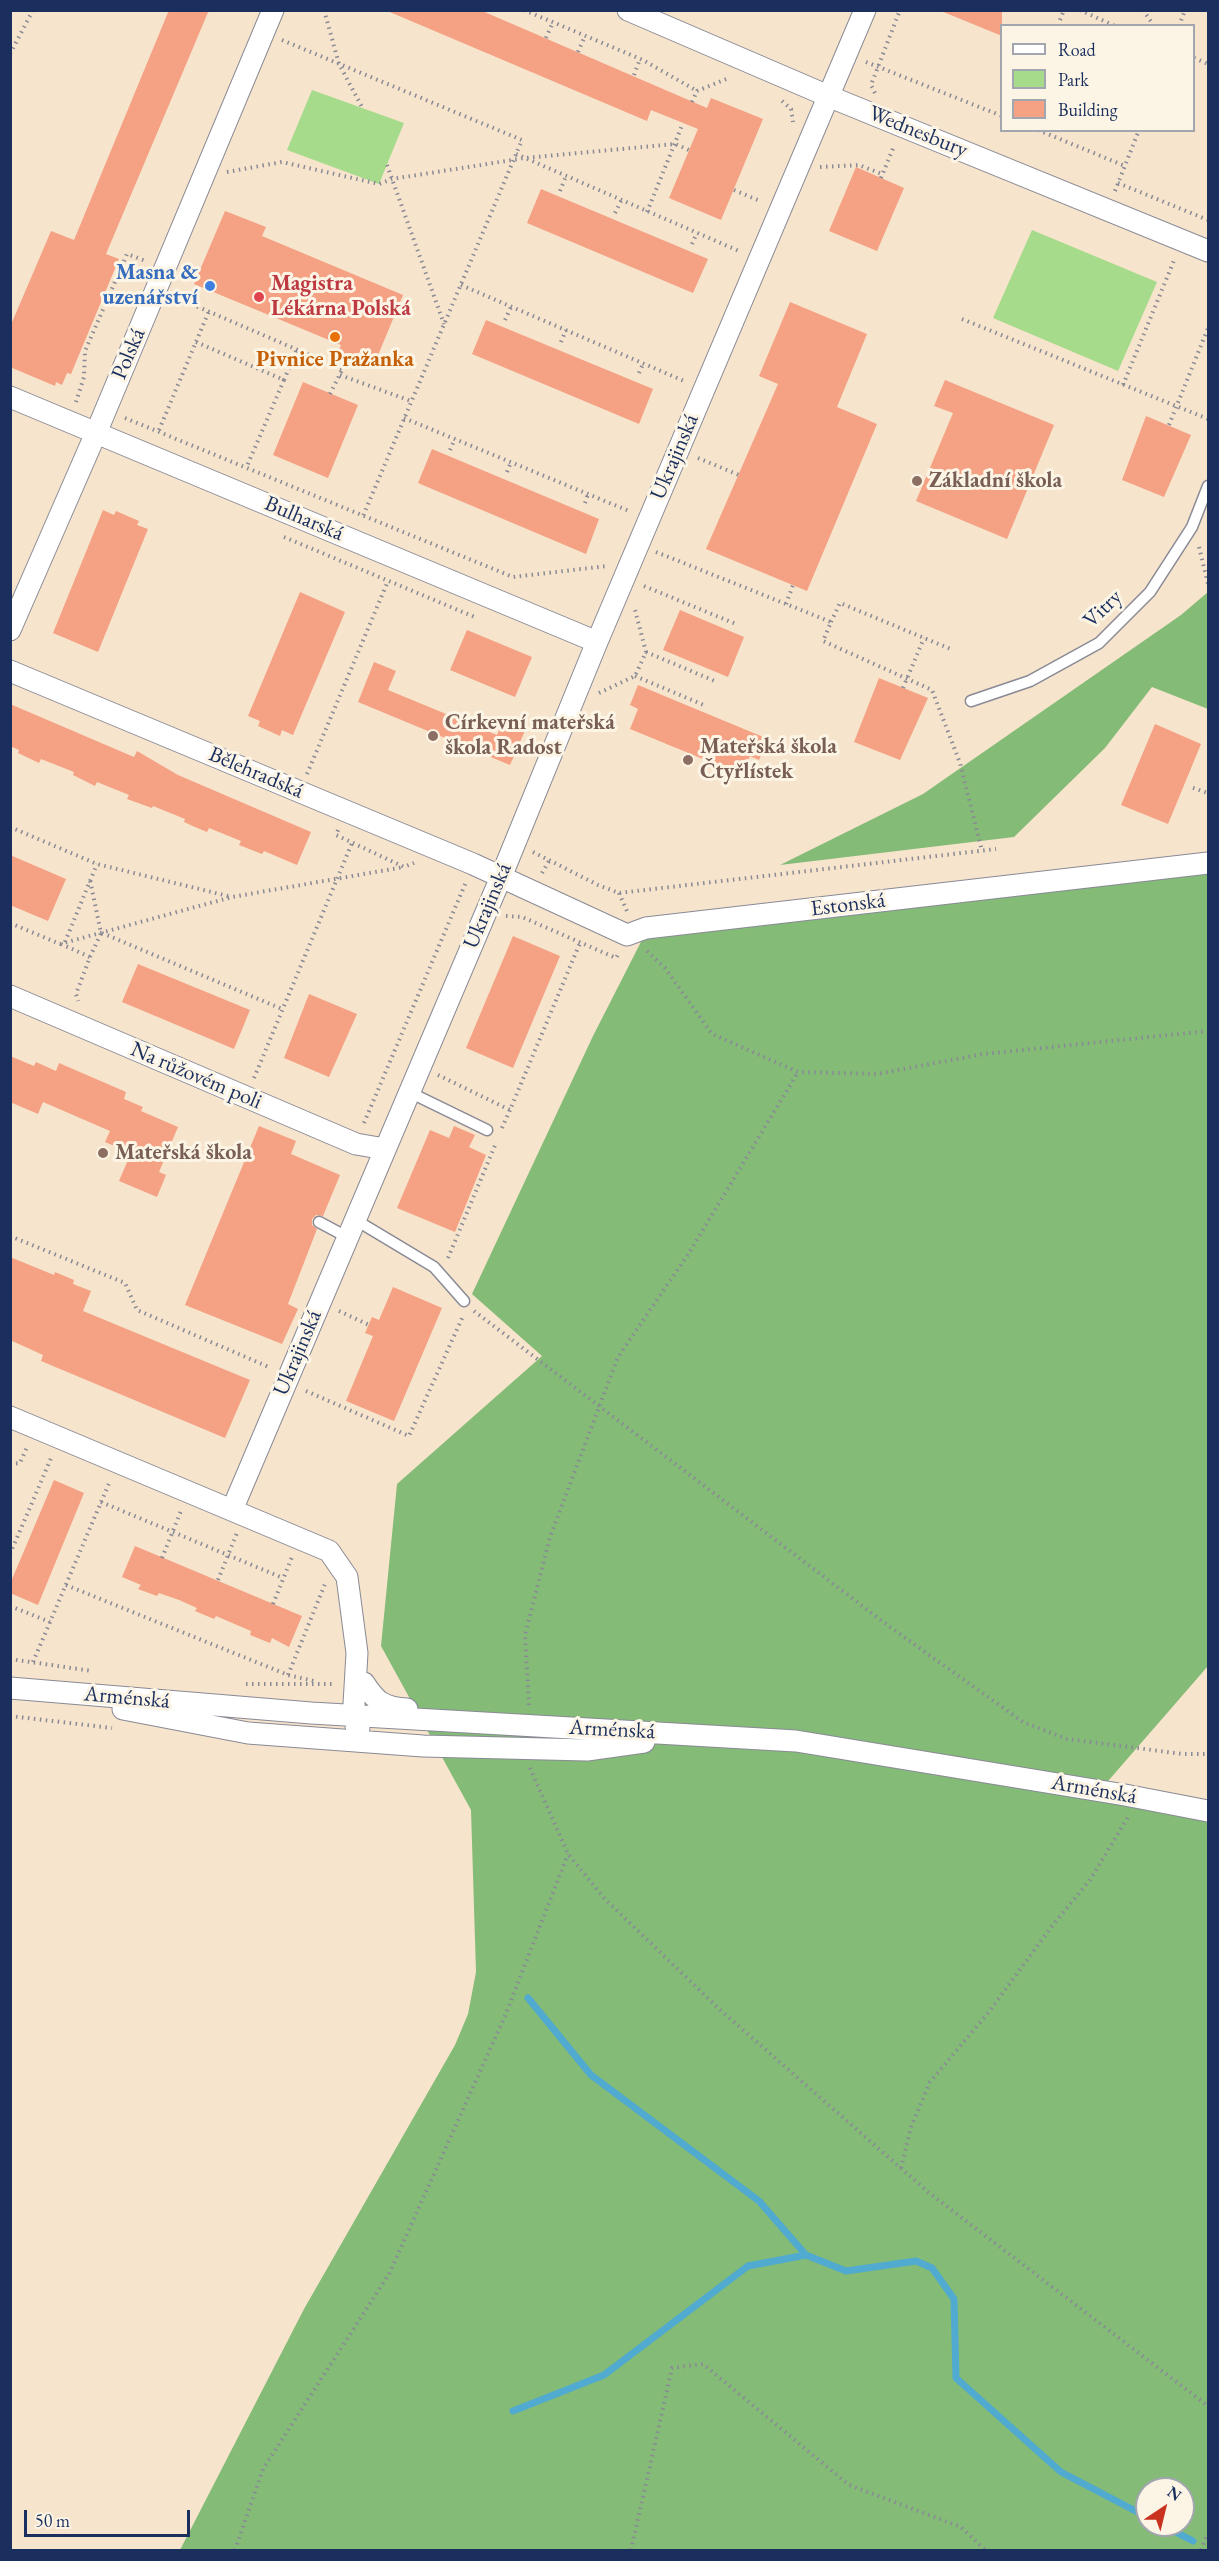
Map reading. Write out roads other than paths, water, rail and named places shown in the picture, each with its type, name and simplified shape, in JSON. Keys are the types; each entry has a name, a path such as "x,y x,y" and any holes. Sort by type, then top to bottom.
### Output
{"street":[{"name":"Polská","path":"10,630 96,433 273,10"},
{"name":"Wednesbury","path":"628,10 828,96 1209,252"},
{"name":"Ukrajinská","path":"236,1518 295,1382 350,1228 501,877 597,642 865,10"},
{"name":"Bulharská","path":"10,397 597,642"},
{"name":"Bělehradská","path":"10,671 501,877"},
{"name":"Estonská","path":"501,877 627,935 641,930 1209,863"},
{"name":"Na růžovém poli","path":"10,996 356,1143 385,1149"},
{"path":"10,1417 236,1518 329,1551 346,1577 364,1704 348,1722 333,1729 123,1709"},
{"path":"311,1713 339,1701 360,1680"},
{"path":"360,1680 375,1698 390,1708 581,1722 643,1733"},
{"path":"10,1688 248,1733 378,1743 587,1750 698,1734"},
{"name":"Arménská","path":"10,1688 311,1713 796,1741 1209,1811"},
{"path":"355,1715 356,1725 378,1743"}],"lane":[{"name":"Vitry","path":"971,702 1030,681 1099,643 1150,592 1192,527 1209,486"},
{"path":"409,1092 487,1130"},
{"path":"320,1222 350,1228 441,1274 464,1301"}],"waterway":[{"path":"528,1998 591,2075 759,2201 806,2255 846,2271 916,2261 932,2268 954,2299 956,2378 1061,2472 1135,2511"},
{"path":"513,2411 604,2375 748,2266 806,2255"},
{"path":"1185,2537 1193,2541"}],"place":[{"name":"Masna & uzenářství","path":"210,286"},
{"name":"Magistra Lékárna Polská","path":"259,297"},
{"name":"Pivnice Pražanka","path":"335,337"},
{"name":"Základní škola","path":"917,481"},
{"name":"Církevní mateřská škola Radost","path":"433,736"},
{"name":"Mateřská škola Čtyřlístek","path":"688,760"},
{"name":"Mateřská škola","path":"103,1153"}]}
